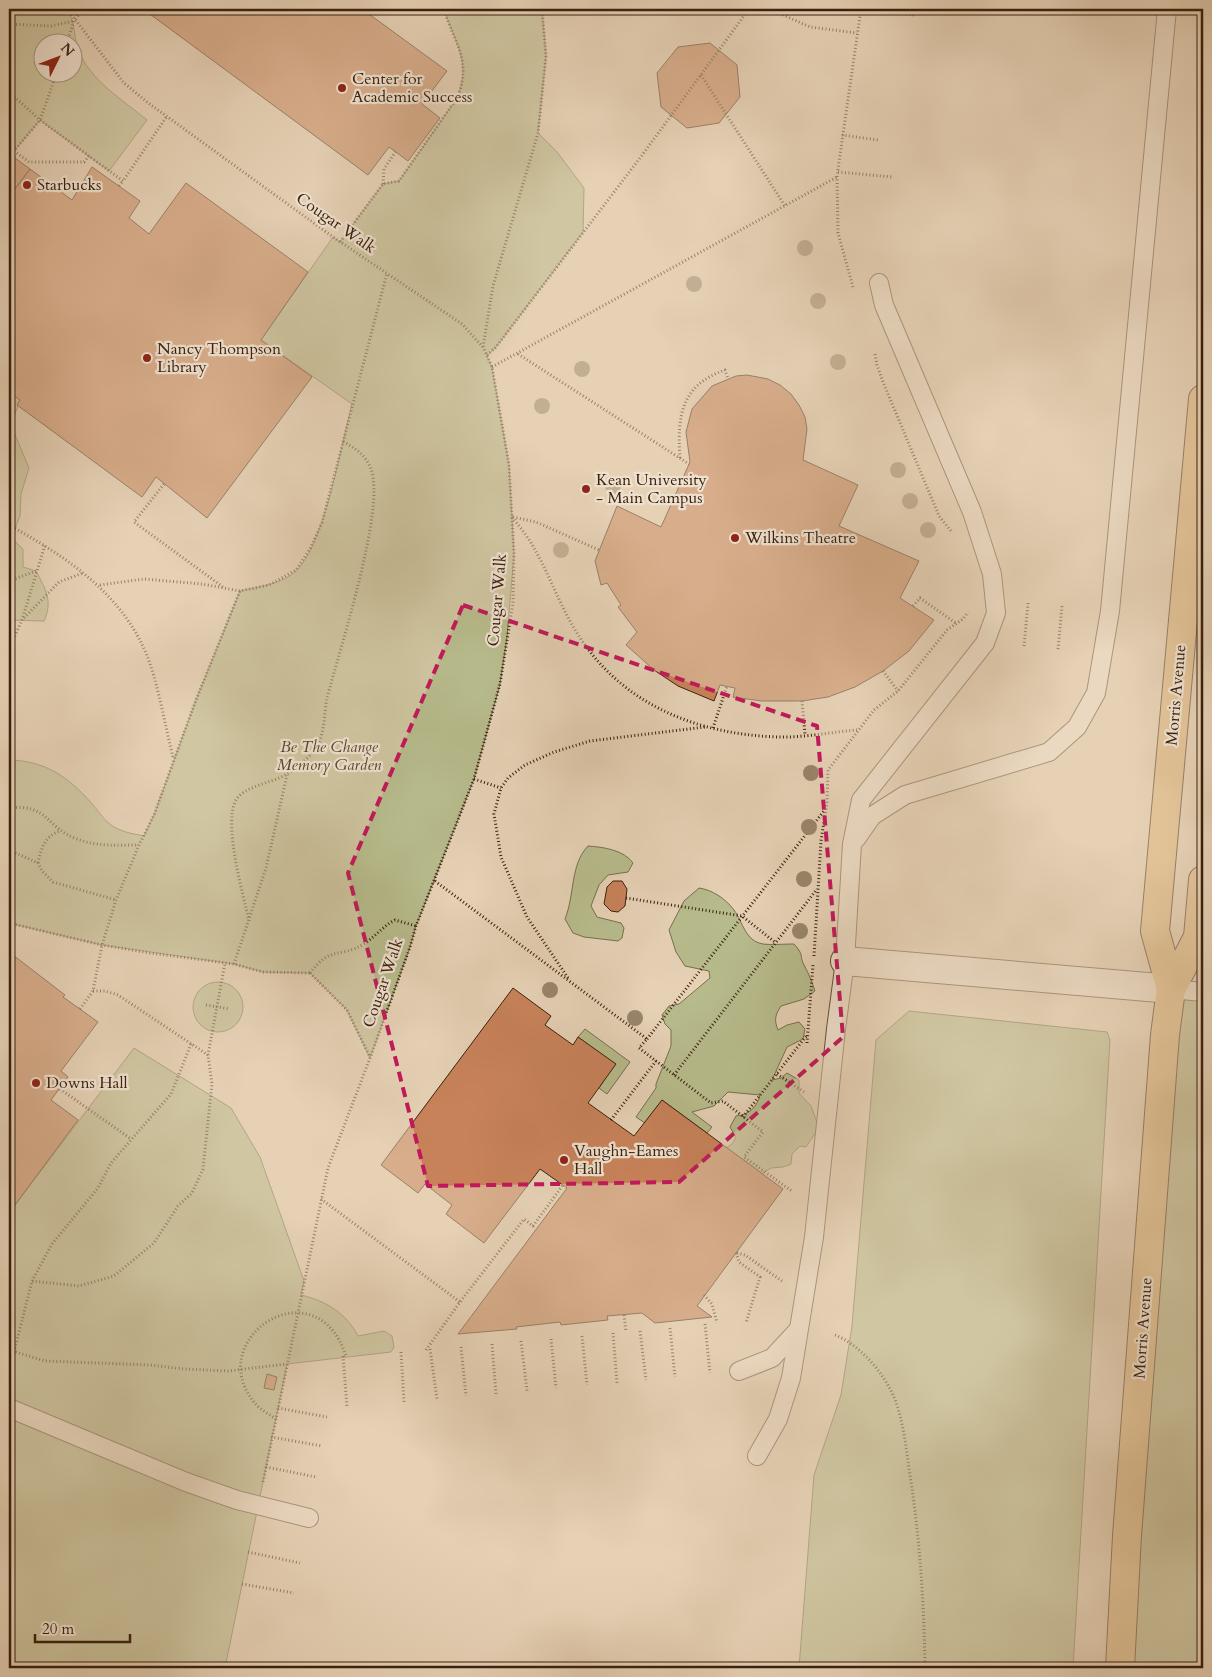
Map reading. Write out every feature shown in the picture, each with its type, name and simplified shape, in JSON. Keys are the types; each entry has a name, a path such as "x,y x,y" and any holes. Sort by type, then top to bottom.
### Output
{"main road":[{"name":"Morris Avenue","path":"1171,989 1155,931 1203,399"},
{"name":"Morris Avenue","path":"1120,1668 1126,1555 1164,1045 1171,989 1198,937 1203,880"}],"street":[{"path":"845,961 1171,989"}],"lane":[{"path":"852,844 872,816 905,795 1049,752 1077,727 1096,693 1110,610 1167,9"},
{"path":"757,1456 778,1419 791,1378 814,1237 845,961 852,844 860,800 985,643 996,613 992,574 972,512 884,305 879,283"},
{"path":"1171,989 1203,992"},
{"path":"739,1371 772,1358 798,1330"},
{"path":"9,1408 186,1482 237,1500 309,1518"}],"path":[{"name":"Cougar Walk","path":"67,9 124,83 340,242 462,324 483,347 492,368 509,465 514,554 512,603 500,684 474,778 416,926 370,1058 328,1168 261,1490"},
{"path":"71,32 74,20 83,9"},
{"path":"383,184 399,181 449,113 464,84 464,62 444,9"},
{"path":"483,347 493,286 538,133 546,56 542,9"},
{"path":"487,356 502,340 749,9"},
{"path":"770,9 810,27 857,33"},
{"path":"854,293 838,233 837,176 861,9"},
{"path":"871,9 914,15"},
{"path":"9,24 51,26 74,20"},
{"path":"701,75 785,206"},
{"path":"9,157 40,120 53,82"},
{"path":"9,92 40,120 123,181"},
{"path":"119,186 167,116"},
{"path":"842,135 878,140"},
{"path":"14,151 29,162 84,162 89,156"},
{"path":"340,242 383,184 384,169 396,151"},
{"path":"838,172 892,177"},
{"path":"492,368 837,176"},
{"path":"100,585 144,579 240,590 269,585 296,570 310,549 322,523 387,274"},
{"path":"875,347 877,366 939,516 955,537"},
{"path":"518,354 689,464"},
{"path":"680,458 678,430 680,416 692,391 712,374 725,370 728,379"},
{"path":"249,921 238,871 230,817 236,800 244,793 287,775 306,760 318,744 327,700 354,598 374,504 372,470 362,452 342,441"},
{"path":"164,484 134,522 223,587"},
{"path":"512,516 536,522 600,550"},
{"path":"512,516 534,547 577,633 603,667 638,697 666,714 706,727 778,737 858,730"},
{"path":"9,526 45,545 100,585 132,624 146,654 174,758"},
{"path":"9,649 22,620 45,545"},
{"path":"9,581 36,571"},
{"path":"22,620 60,582 84,573"},
{"path":"80,1010 93,991 102,945 116,900 154,815 174,758 240,590"},
{"path":"913,606 920,598 957,624"},
{"path":"1024,646 1028,603"},
{"path":"807,1044 828,770 874,710 898,691 947,630 963,620 973,604"},
{"path":"1058,649 1062,606"},
{"path":"883,671 898,691"},
{"path":"713,728 726,686"},
{"path":"802,701 805,734"},
{"path":"570,982 527,917 501,857 494,814 500,788 508,778 525,765 554,752 590,741 706,727"},
{"path":"234,964 266,868 287,775"},
{"path":"474,778 500,788"},
{"path":"9,808 24,806 44,813 61,831 96,845 139,845"},
{"path":"796,1195 744,1157 763,1132 723,1101 711,1103 640,1048 825,809"},
{"path":"61,831 52,834 45,840 38,863 42,872 53,882 116,900"},
{"path":"9,850 38,863"},
{"path":"435,881 647,1039"},
{"path":"674,1075 818,888"},
{"path":"626,898 742,916 776,943"},
{"path":"310,973 320,960 329,954 348,951 364,944 395,920 416,926"},
{"path":"9,923 102,945 234,964 263,972 310,973 347,1010 370,1058"},
{"path":"32,1281 80,1286 114,1276 154,1243 178,1206 192,1193 203,1169 212,1084 208,1055 225,963"},
{"path":"93,991 105,991 118,995 208,1055"},
{"path":"206,1005 230,1009"},
{"path":"743,1117 807,1035"},
{"path":"14,1352 32,1281 52,1244 98,1188 111,1163 171,1094 191,1044"},
{"path":"611,1120 656,1061"},
{"path":"777,1074 804,1092"},
{"path":"803,1098 804,1083"},
{"path":"60,1088 131,1139"},
{"path":"437,1399 428,1350 460,1302 524,1218 533,1226 563,1185"},
{"path":"321,1199 460,1302"},
{"path":"746,1323 760,1277 739,1262 736,1253 745,1255 784,1282"},
{"path":"704,1295 712,1304 717,1323"},
{"path":"276,1419 255,1403 239,1369 242,1354 251,1336 263,1324 281,1315 298,1311 331,1327 340,1340 344,1356 347,1407"},
{"path":"624,1315 626,1332"},
{"path":"705,1324 710,1373"},
{"path":"670,1328 675,1377"},
{"path":"640,1331 646,1380"},
{"path":"612,1333 617,1383"},
{"path":"835,1335 856,1347 872,1364 893,1396 904,1430 919,1531 924,1605 925,1668"},
{"path":"582,1336 587,1385"},
{"path":"552,1338 556,1388"},
{"path":"521,1341 527,1391"},
{"path":"492,1344 496,1394"},
{"path":"461,1347 466,1396"},
{"path":"9,1350 45,1361 150,1365 184,1369 239,1369 287,1364"},
{"path":"401,1352 404,1402"},
{"path":"278,1408 327,1417"},
{"path":"272,1438 322,1446"},
{"path":"266,1467 316,1477"},
{"path":"248,1552 300,1563"},
{"path":"242,1584 294,1593"}],"highlighted area":[{"path":"463,605 817,726 843,1037 679,1182 428,1186 348,873"}],"green space":[{"path":"9,9 67,9 72,19 74,32 32,32 32,82 82,82 82,58 98,80 147,120 109,171 40,120 14,151 15,158 9,167"},
{"name":"Be The Change Memory Garden","path":"444,9 542,9 546,56 538,133 557,152 584,188 583,232 496,347 487,356 492,368 509,465 514,554 507,637 500,684 474,779 416,926 370,1058 347,1010 310,973 263,972 234,964 102,945 9,923 9,760 46,767 56,772 75,786 104,819 114,827 124,832 144,836 154,815 196,700 240,591 285,579 297,570 307,556 324,516 352,404 261,340 333,237 340,242 383,184 399,181 457,98 463,74 462,63 457,43"},
{"path":"9,392 20,400 11,425 29,468 21,494 20,516 11,538 23,549 23,567 36,571 45,590 48,607 44,621 9,620"},
{"path":"588,846 619,852 633,863 628,872 608,875 599,885 591,906 597,917 621,923 624,928 622,938 618,941 584,937 573,933 565,919 575,871 582,854"},
{"path":"699,888 713,893 727,902 734,910 748,935 757,942 763,944 794,944 801,954 815,991 804,999 781,1006 777,1012 776,1023 778,1030 799,1022 805,1029 803,1039 787,1047 772,1080 781,1078 787,1073 799,1080 799,1093 811,1106 819,1128 806,1147 800,1146 792,1154 791,1164 771,1168 757,1177 726,1148 732,1144 736,1137 730,1127 736,1116 752,1110 760,1095 728,1092 714,1106 692,1112 712,1127 707,1133 662,1100 645,1123 636,1117 656,1088 671,1046 671,1030 665,1024 662,1015 669,1006 679,1004 710,978 709,971 685,966 676,952 669,930 684,901"},
{"path":"213,982 223,982 236,989 243,1002 243,1012 236,1025 223,1032 213,1032 204,1028 197,1021 193,1012 193,1002 197,993 204,986"},
{"path":"1171,989 1203,992 1203,1668 1120,1668"},
{"path":"909,1011 1107,1032 1110,1040 1073,1668 799,1668 814,1475 841,1395 852,1326 876,1040"},
{"path":"585,1029 630,1062 607,1094 599,1088 615,1064 578,1037"},
{"path":"134,1048 231,1108 260,1157 304,1281 301,1295 319,1301 334,1309 348,1321 358,1336 384,1331 392,1336 394,1347 391,1352 287,1364 225,1668 9,1668 9,1213"}],"building":[{"name":"Center for Academic Success","path":"143,9 362,9 447,71 422,104 440,118 408,161 389,147 368,175"},
{"path":"710,43 737,65 740,97 719,123 687,128 661,107 657,73 678,47"},
{"path":"15,158 30,169 9,197 9,167"},
{"name":"Nancy Thompson Library","path":"92,167 140,201 129,218 149,234 186,183 308,272 261,340 312,377 207,518 156,477 142,497 17,405 20,400 9,392 9,197 30,169 72,200"},
{"name":"Wilkins Theatre","path":"747,375 768,379 780,385 791,394 799,405 805,417 807,429 803,460 858,485 839,526 919,561 900,598 934,620 909,651 883,671 855,687 828,697 802,701 762,701 733,697 735,688 720,685 714,701 678,686 654,670 626,645 637,632 618,607 621,605 607,583 601,585 595,561 617,506 661,527 690,462 686,432 692,409 712,386 736,376"},
{"path":"613,881 622,881 627,889 625,906 618,912 611,911 604,904 607,887"},
{"name":"Downs Hall","path":"9,952 65,995 63,997 98,1022 61,1071 68,1077 51,1100 78,1120 9,1213"},
{"name":"Vaughn-Eames Hall","path":"513,988 551,1016 545,1025 573,1045 578,1037 616,1064 588,1103 634,1136 662,1100 783,1189 697,1306 712,1317 655,1323 642,1313 607,1316 608,1320 561,1325 560,1322 516,1327 517,1329 458,1334 567,1188 540,1169 484,1243 446,1214 452,1205 425,1184 418,1193 381,1165"},
{"path":"267,1374 277,1377 274,1390 264,1388"}],"place":[{"name":"Center for Academic Success","path":"342,88"},
{"name":"Starbucks","path":"27,185"},
{"name":"Nancy Thompson Library","path":"147,358"},
{"name":"Kean University - Main Campus","path":"586,489"},
{"name":"Wilkins Theatre","path":"735,538"},
{"name":"Downs Hall","path":"36,1083"},
{"name":"Vaughn-Eames Hall","path":"564,1160"}]}
